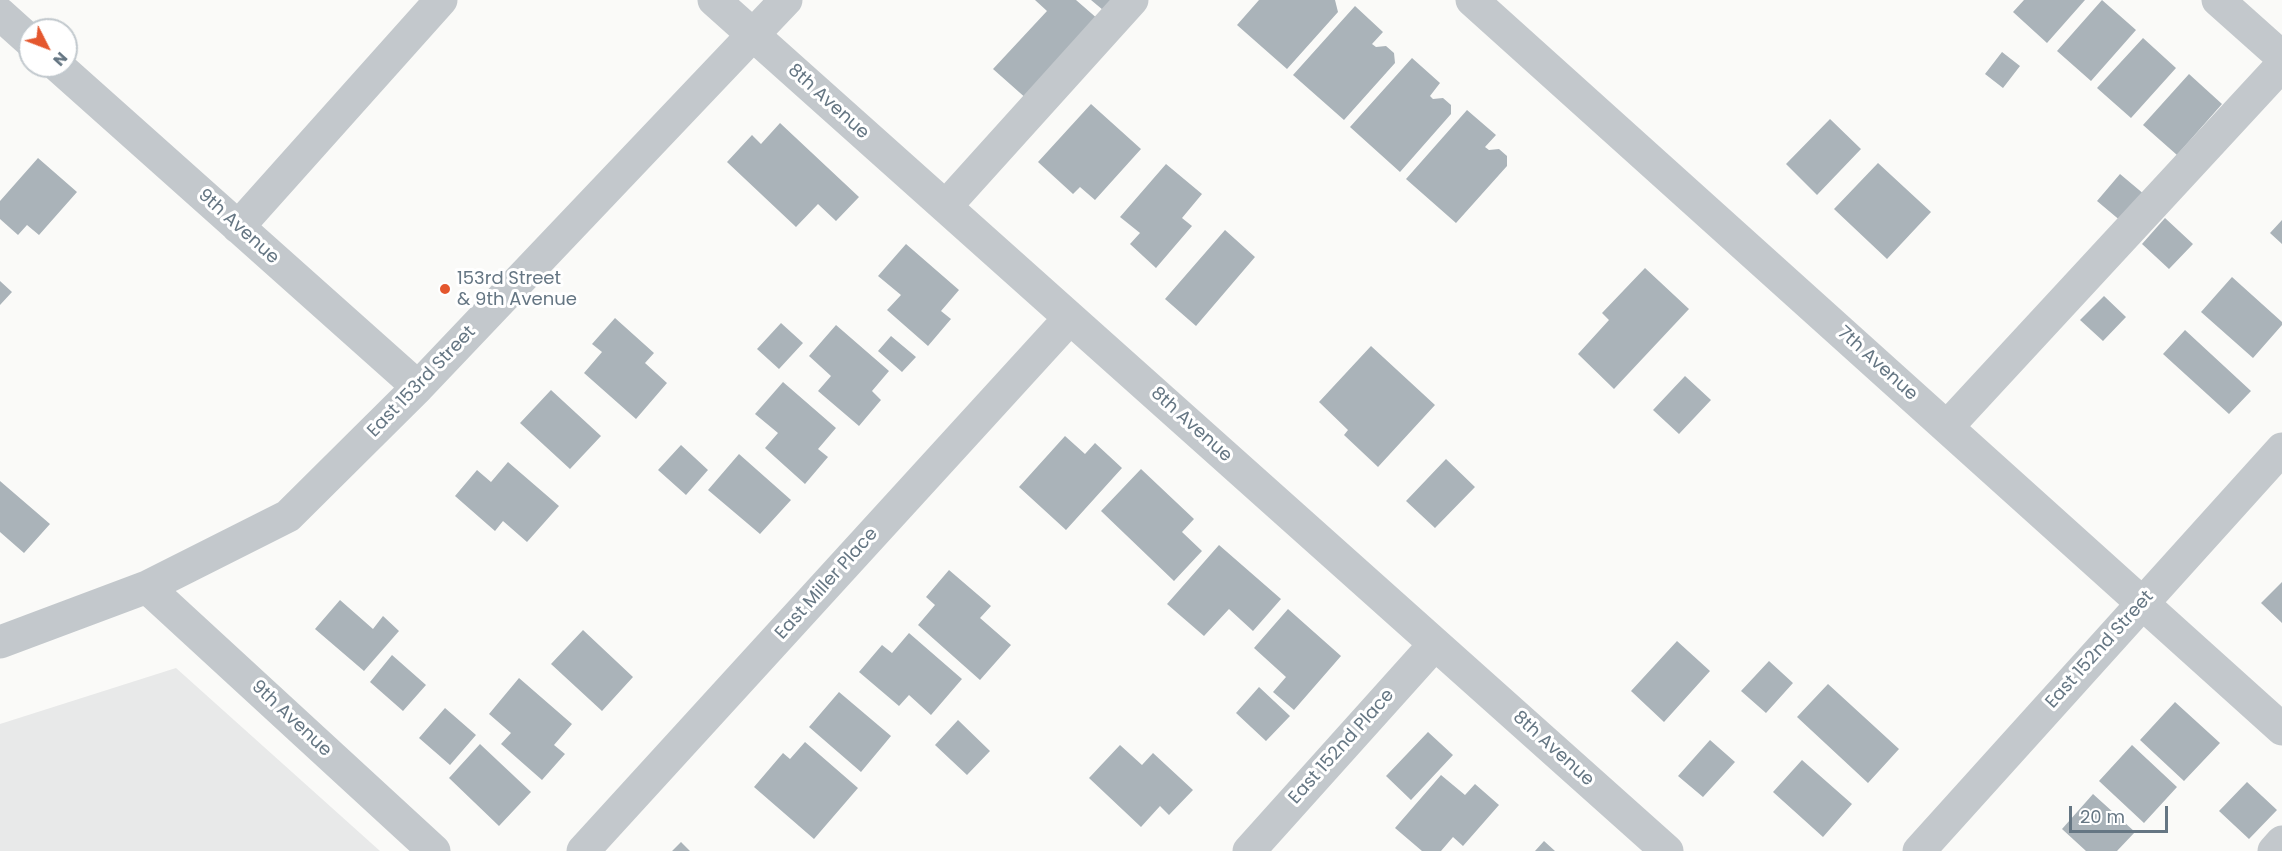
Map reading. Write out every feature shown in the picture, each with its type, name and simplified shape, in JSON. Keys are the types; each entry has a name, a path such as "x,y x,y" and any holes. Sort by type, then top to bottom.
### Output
{"street":[{"path":"238,227 441,0"},
{"name":"8th Avenue","path":"714,0 1667,851"},
{"name":"East 153rd Street","path":"0,642 147,587 288,516 418,387 786,0"},
{"path":"946,206 1132,0"},
{"name":"7th Avenue","path":"1472,0 2282,729"},
{"path":"2218,0 2282,57"},
{"path":"0,14 18,30"},
{"path":"1947,427 2282,64"},
{"name":"9th Avenue","path":"71,78 418,387"},
{"name":"East Miller Place","path":"583,851 1070,318"},
{"name":"East 152nd Street","path":"1919,851 2282,449"},
{"name":"9th Avenue","path":"147,587 434,851"},
{"name":"East 152nd Place","path":"1265,846 1435,644"},
{"path":"2274,851 2282,842"}],"shaded area":[{"path":"176,668 380,851 0,851 0,724"}],"building":[{"path":"1035,0 1076,0 1099,20 1028,100 993,69 1047,11"},
{"path":"1091,0 1122,0 1109,15"},
{"path":"1259,0 1335,0 1338,12 1287,69 1237,25"},
{"path":"2024,0 2085,0 2047,43 2013,12"},
{"path":"2102,0 2136,30 2091,81 2057,51"},
{"path":"1355,6 1383,32 1372,44 1376,47 1386,46 1394,53 1395,63 1344,120 1293,75"},
{"path":"2143,38 2176,68 2131,118 2097,88"},
{"path":"2002,52 2020,66 2003,88 1985,74"},
{"path":"1412,58 1440,83 1430,96 1433,99 1443,98 1451,105 1451,114 1400,172 1350,127"},
{"path":"2189,74 2222,104 2177,155 2143,125"},
{"path":"1091,104 1141,149 1095,200 1080,187 1073,194 1038,162"},
{"path":"1467,110 1496,135 1485,147 1489,150 1499,149 1507,156 1507,166 1456,223 1406,179"},
{"path":"1830,119 1861,149 1817,195 1786,164"},
{"path":"780,123 859,197 836,221 818,204 796,227 727,162 752,135 761,144"},
{"path":"38,158 77,192 39,235 27,225 18,235 0,219 0,201"},
{"path":"1878,163 1931,212 1887,259 1834,209"},
{"path":"1166,164 1202,194 1182,218 1192,226 1156,268 1130,244 1140,233 1120,217"},
{"path":"2120,174 2145,195 2122,222 2097,201"},
{"path":"2165,218 2193,244 2169,269 2142,244"},
{"path":"2282,220 2282,244 2270,233"},
{"path":"1225,230 1255,257 1196,326 1165,299"},
{"path":"906,244 959,290 941,311 951,319 928,346 887,310 901,295 878,276"},
{"path":"1645,268 1689,309 1614,389 1578,354 1609,320 1602,313"},
{"path":"2232,277 2282,322 2282,325 2253,358 2201,312"},
{"path":"0,281 12,292 0,305"},
{"path":"2104,296 2126,317 2103,341 2080,320"},
{"path":"615,318 654,353 645,363 667,383 636,419 584,373 602,352 592,344"},
{"path":"781,323 803,343 779,369 757,349"},
{"path":"836,325 889,371 872,391 881,400 859,426 818,391 831,376 809,356"},
{"path":"2185,330 2251,391 2229,414 2163,354"},
{"path":"891,336 916,357 902,372 878,351"},
{"path":"1371,346 1435,405 1378,467 1344,435 1348,430 1319,402"},
{"path":"1685,376 1711,400 1679,434 1653,410"},
{"path":"783,382 836,428 818,449 828,457 805,484 765,448 778,433 755,414"},
{"path":"551,390 601,436 570,469 520,423"},
{"path":"1065,436 1085,454 1095,443 1122,468 1066,530 1019,487"},
{"path":"681,445 708,470 686,495 658,470"},
{"path":"739,454 791,500 760,534 708,490"},
{"path":"1446,459 1475,487 1435,528 1406,501"},
{"path":"508,462 559,506 527,542 503,521 495,531 455,496 477,470 491,482"},
{"path":"1141,469 1194,519 1182,532 1202,551 1174,581 1101,511"},
{"path":"0,481 50,524 24,553 0,532"},
{"path":"1219,545 1281,599 1253,631 1229,609 1204,636 1167,604"},
{"path":"949,570 991,606 980,618 1011,645 980,680 918,625 935,605 926,597"},
{"path":"2282,582 2282,623 2261,603"},
{"path":"340,600 373,629 383,616 399,631 364,671 315,629"},
{"path":"1288,609 1341,656 1294,710 1273,692 1286,677 1254,648"},
{"path":"583,630 633,677 602,711 551,664"},
{"path":"909,633 962,679 931,715 909,695 899,706 859,672 882,645 892,653"},
{"path":"1677,641 1710,671 1664,722 1631,691"},
{"path":"392,655 426,685 403,711 370,682"},
{"path":"1769,661 1793,683 1766,713 1741,691"},
{"path":"519,678 572,724 554,745 565,754 542,780 501,744 511,733 489,714"},
{"path":"1828,684 1899,749 1868,783 1797,717"},
{"path":"1259,687 1290,716 1266,741 1236,713"},
{"path":"839,692 891,736 861,772 809,727"},
{"path":"2175,702 2220,743 2184,781 2140,740"},
{"path":"445,708 476,735 450,765 419,738"},
{"path":"958,720 990,751 967,775 935,745"},
{"path":"1428,732 1453,755 1411,800 1386,776"},
{"path":"1710,740 1735,762 1703,797 1678,776"},
{"path":"805,742 858,788 814,839 754,787 783,753 790,759"},
{"path":"480,744 531,792 499,826 449,778"},
{"path":"1120,745 1142,765 1153,753 1193,790 1169,815 1160,806 1141,827 1089,778"},
{"path":"2132,745 2177,787 2144,823 2099,781"},
{"path":"1802,760 1852,804 1823,837 1773,792"},
{"path":"1441,775 1465,795 1475,784 1499,805 1463,846 1453,837 1441,851 1422,851 1395,828"},
{"path":"2247,782 2277,810 2249,839 2219,811"},
{"path":"2093,794 2135,832 2117,851 2086,851 2062,829"},
{"path":"1544,841 1555,851 1535,851"},
{"path":"681,842 690,851 672,851"}],"place":[{"name":"153rd Street & 9th Avenue","path":"445,289"}]}
